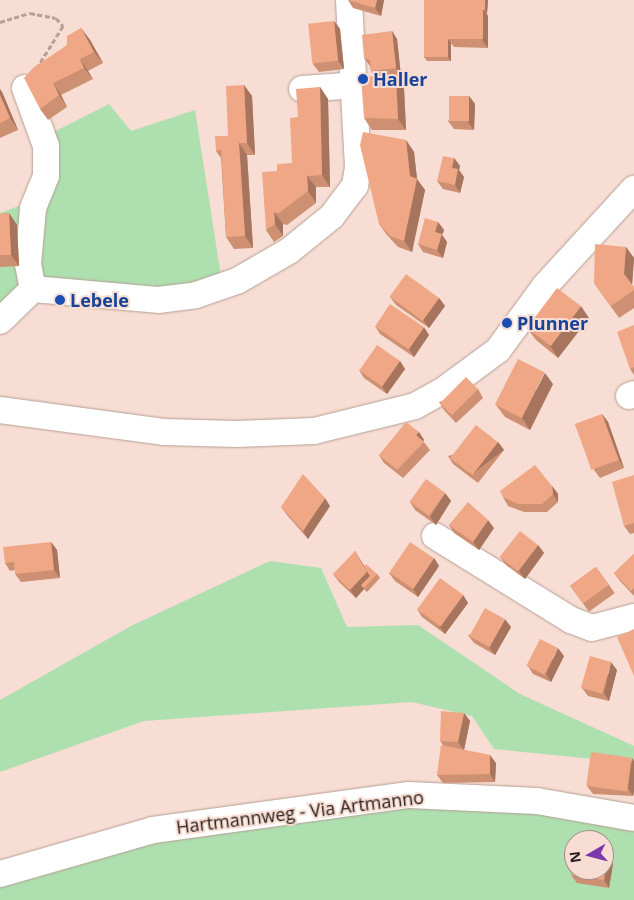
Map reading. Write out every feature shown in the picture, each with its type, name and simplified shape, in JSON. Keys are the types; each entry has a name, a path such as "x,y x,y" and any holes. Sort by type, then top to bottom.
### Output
{"street":[{"path":"0,321 33,289 158,300 196,295 237,281 289,251 332,216 355,186 356,85 349,0"},
{"path":"302,89 356,85"},
{"path":"25,88 46,146 46,176 32,218 28,264 33,289"},
{"path":"0,410 164,432 237,434 314,431 414,406 444,390 498,350 546,286 634,189"},
{"path":"435,536 571,620 592,628 634,617"},
{"name":"Hartmannweg - Via Artmanno","path":"0,874 153,830 409,795 537,801 634,818"}],"path":[{"path":"0,22 30,13 56,18 63,26 25,88"}],"green space":[{"path":"109,104 131,131 195,110 223,289 36,299 0,316 0,213 27,203 40,139"},
{"path":"270,561 321,568 347,627 418,625 520,694 634,746 634,763 494,749 472,716 412,702 144,721 0,772 0,700 131,626"},
{"path":"409,795 634,818 634,900 0,900 0,874 27,865"}],"building":[{"path":"348,0 377,0 375,8"},
{"path":"424,0 485,0 485,10 483,8 448,8 448,57 424,57"},
{"path":"448,8 483,8 483,39 448,39"},
{"path":"334,21 338,61 312,63 308,24"},
{"path":"81,28 94,52 80,59 84,68 53,83 59,95 40,109 24,78 33,68 67,45 67,36"},
{"path":"392,31 396,68 371,71 370,60 364,58 362,35"},
{"path":"361,76 396,77 398,119 364,118"},
{"path":"244,85 247,143 239,143 245,236 226,237 221,150 216,151 215,136 228,136 226,86"},
{"path":"320,87 322,175 307,176 308,191 279,213 274,212 275,224 266,230 262,172 277,171 277,164 292,163 290,118 298,117 296,89"},
{"path":"0,95 10,118 0,123"},
{"path":"449,96 469,96 469,121 449,121"},
{"path":"363,132 406,140 410,176 417,179 404,241 390,236 379,224 360,145"},
{"path":"443,156 454,158 452,168 458,169 455,185 437,181"},
{"path":"9,213 11,255 0,255 0,214"},
{"path":"425,218 438,222 435,232 442,234 437,250 418,244"},
{"path":"595,244 626,247 624,274 634,287 634,290 611,306 594,283"},
{"path":"406,274 439,298 423,321 390,297"},
{"path":"557,288 581,306 551,346 527,328"},
{"path":"390,304 424,327 409,349 375,326"},
{"path":"634,325 634,367 630,369 617,332"},
{"path":"377,345 400,361 382,386 359,370"},
{"path":"518,359 545,373 522,418 495,404"},
{"path":"466,377 478,389 452,415 440,403"},
{"path":"602,414 619,460 592,470 575,424"},
{"path":"406,422 419,432 416,435 424,442 397,470 379,455"},
{"path":"476,425 498,442 472,475 450,458"},
{"path":"535,465 552,486 553,494 542,504 518,504 503,497 500,491"},
{"path":"303,474 325,498 303,531 281,507"},
{"path":"634,475 634,523 624,526 612,482"},
{"path":"426,479 445,493 429,516 410,502"},
{"path":"468,502 488,520 473,542 449,525"},
{"path":"520,531 538,545 518,571 500,557"},
{"path":"51,542 54,570 15,574 14,562 5,563 3,547"},
{"path":"410,542 434,558 413,589 389,573"},
{"path":"355,551 367,572 350,590 333,574"},
{"path":"634,554 634,588 631,591 614,573"},
{"path":"366,564 377,574 364,588 361,585 370,576 364,567"},
{"path":"596,567 609,585 583,604 570,586"},
{"path":"440,578 463,595 441,627 417,610"},
{"path":"485,608 505,619 490,647 469,636"},
{"path":"634,629 634,676 617,637"},
{"path":"540,639 558,648 544,675 526,666"},
{"path":"590,656 611,662 602,694 581,688"},
{"path":"441,711 464,713 458,742 440,741"},
{"path":"441,745 490,755 490,774 437,775"},
{"path":"591,752 632,758 627,791 586,786"}],"place":[{"name":"Haller","path":"363,79"},
{"name":"Lebele","path":"60,300"},
{"name":"Plunner","path":"507,323"}]}
